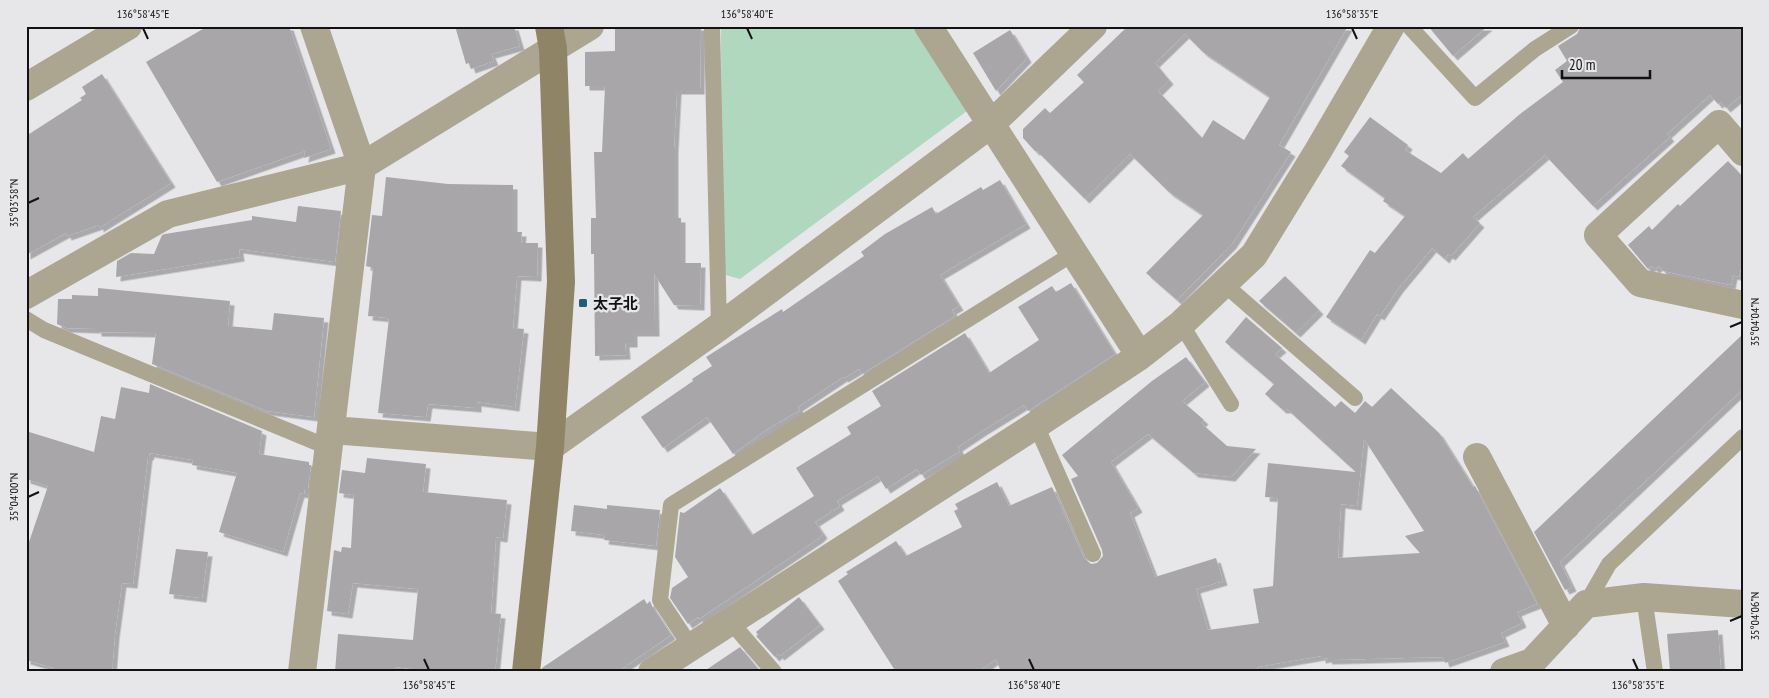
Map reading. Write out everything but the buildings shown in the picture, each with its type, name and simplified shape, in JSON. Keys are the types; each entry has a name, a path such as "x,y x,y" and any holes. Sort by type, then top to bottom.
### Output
{"street":[{"path":"26,87 128,26"},
{"path":"302,672 362,166 314,26"},
{"path":"26,295 168,214 362,166 551,38 590,26"},
{"path":"928,26 1140,356"},
{"path":"331,439 550,447 719,327 991,124 1093,26"},
{"path":"652,672 1036,425 1140,356 1181,324 1254,255 1318,151 1391,26"},
{"path":"526,672 550,447 561,282 551,38"},
{"path":"1743,152 1719,124 1598,235 1640,283 1743,305"},
{"path":"1477,457 1566,626"},
{"path":"1504,672 1532,662 1586,604 1644,598 1743,604"}],"lane":[{"path":"712,26 719,327"},
{"path":"1409,26 1475,98 1535,49 1571,26"},
{"path":"691,646 660,600 671,505 1074,253"},
{"path":"1224,284 1355,398"},
{"path":"26,318 44,330 331,439"},
{"path":"1181,324 1231,404"},
{"path":"1036,425 1092,554"},
{"path":"1586,604 1609,564 1743,437"},
{"path":"1644,598 1655,672"},
{"path":"730,621 774,672"}],"green space":[{"path":"721,26 917,26 967,111 740,279 722,274"}],"place":[{"name":"太子北","path":"583,303"}]}
